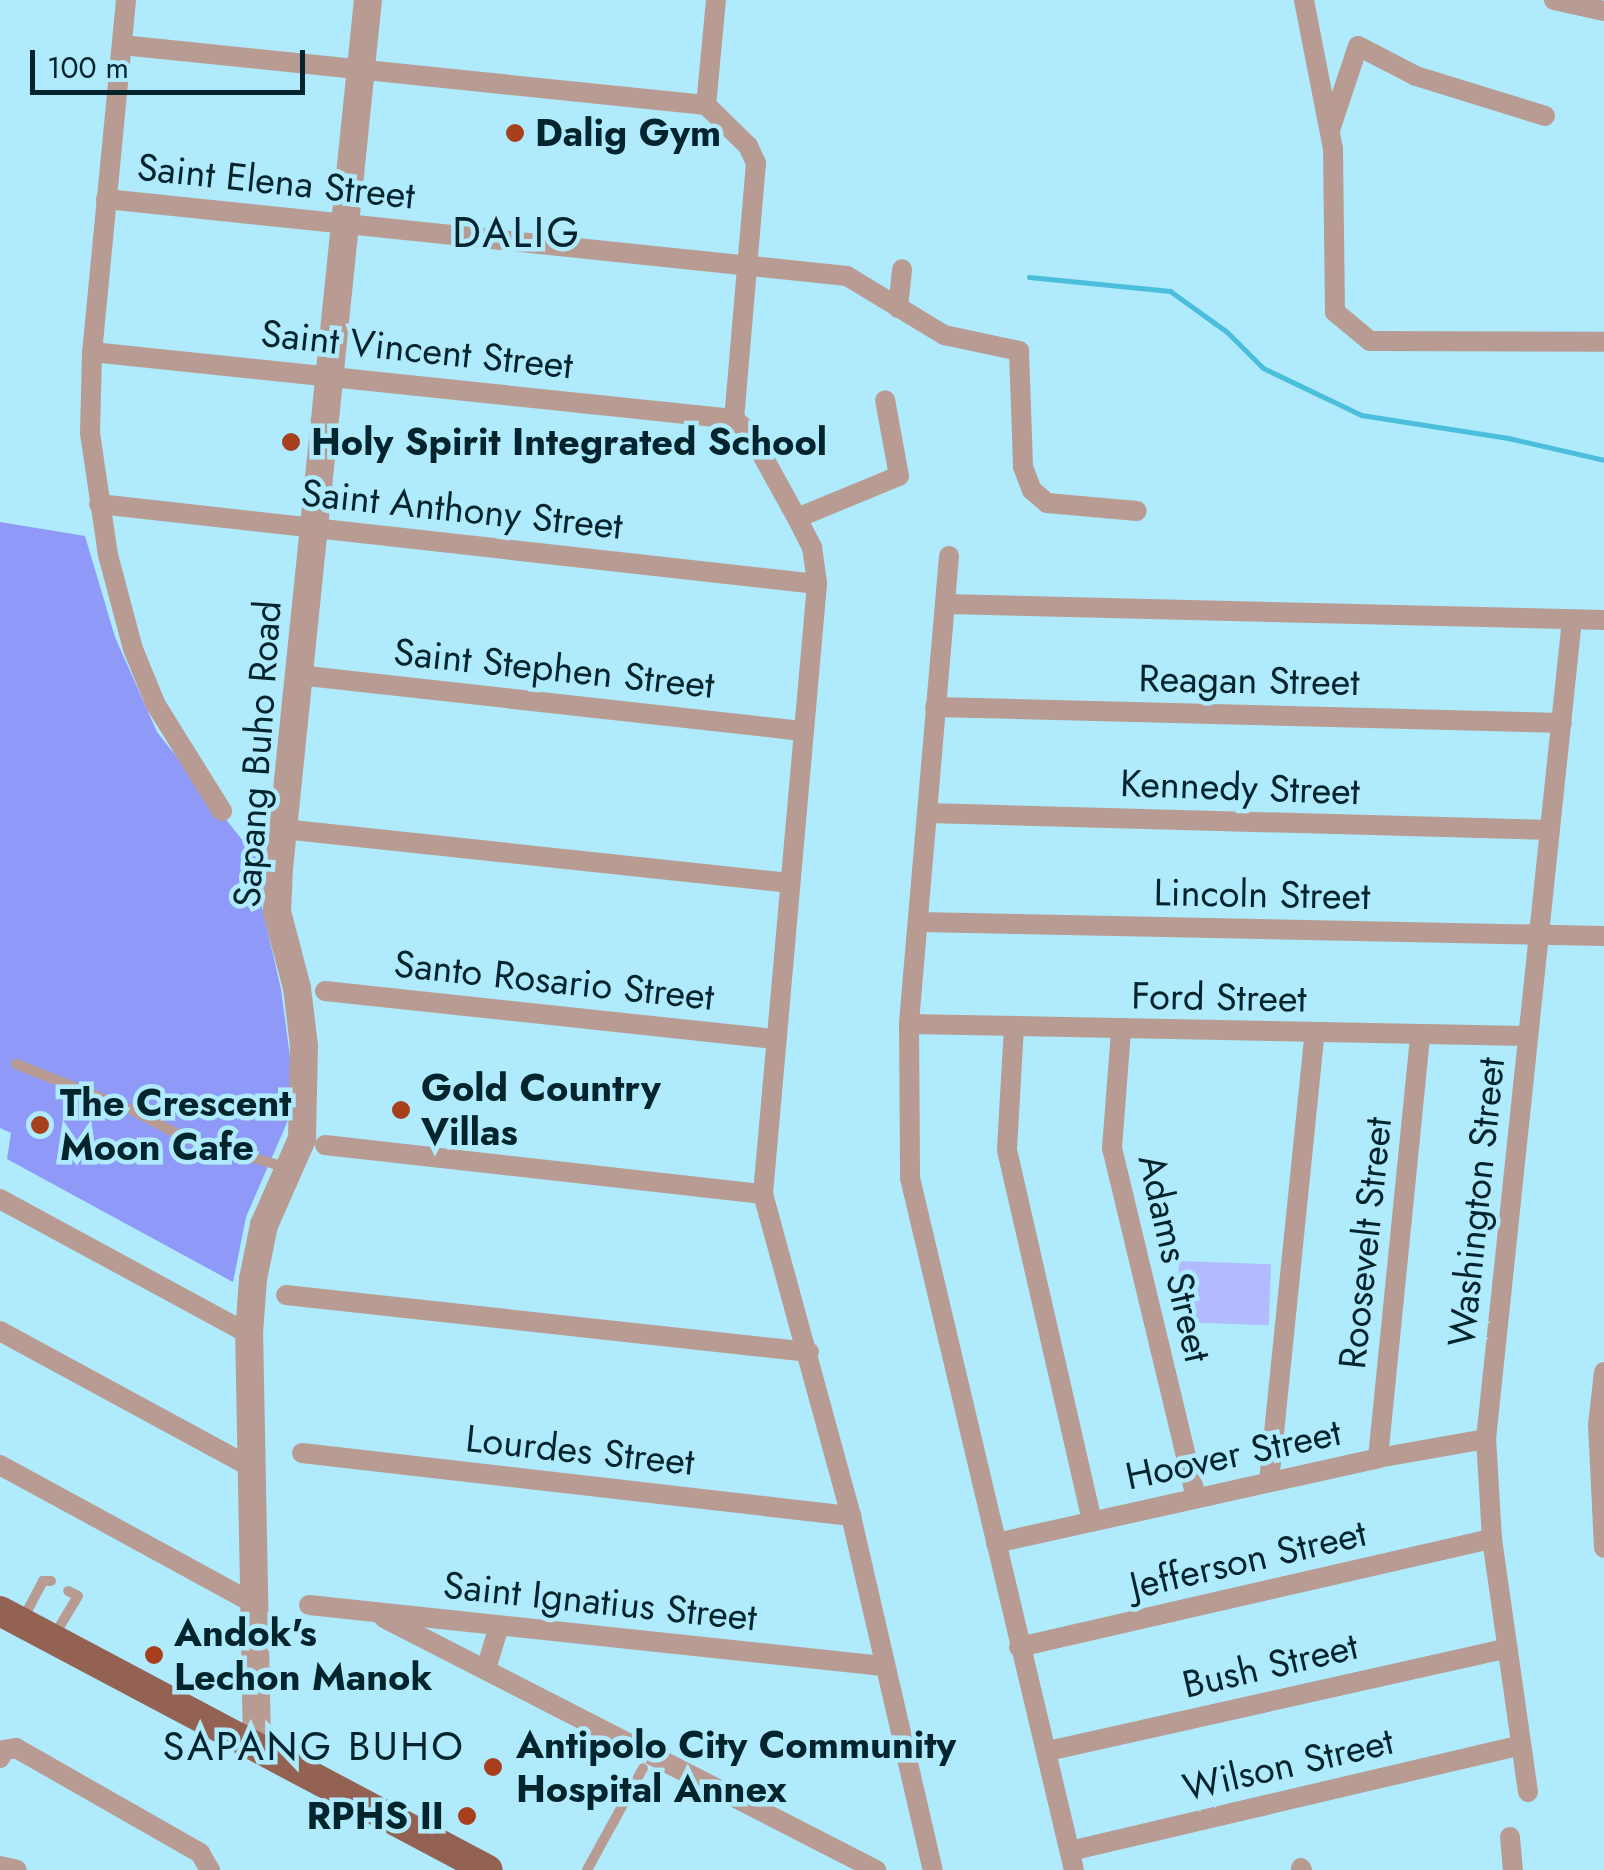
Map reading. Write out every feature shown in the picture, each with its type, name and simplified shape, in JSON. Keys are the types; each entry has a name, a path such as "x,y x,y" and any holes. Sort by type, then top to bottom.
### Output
{"main road":[{"path":"11,1617 257,1744 488,1870"}],"street":[{"path":"126,0 92,352 90,433 100,504 133,648 156,705 222,810"},
{"name":"Sapang Buho Road","path":"257,1744 249,1334 253,1279 264,1225 302,1140 305,1095 297,988 277,912 312,527 368,0"},
{"path":"706,105 716,0"},
{"path":"1304,0 1330,129 1335,312 1370,341 1604,342"},
{"path":"1554,0 1591,6"},
{"path":"122,45 706,105 748,146 756,163 734,419 750,433 812,547 817,584 763,1194 851,1516 933,1870"},
{"path":"1330,129 1358,46 1416,76 1545,116"},
{"name":"Saint Elena Street","path":"106,199 847,276 944,335 1019,351 1023,467 1032,490 1048,504 1137,511"},
{"path":"898,308 902,269"},
{"name":"Saint Vincent Street","path":"92,352 734,419"},
{"path":"797,518 899,476 885,400"},
{"name":"Saint Anthony Street","path":"100,504 817,584"},
{"path":"949,556 909,1024 910,1178 1072,1860"},
{"path":"945,604 1604,620"},
{"name":"Washington Street","path":"1528,1792 1492,1539 1486,1439 1572,619"},
{"name":"Saint Stephen Street","path":"298,676 802,731"},
{"name":"Reagan Street","path":"936,707 1562,723"},
{"name":"Kennedy Street","path":"927,813 1550,830"},
{"path":"283,829 790,883"},
{"name":"Lincoln Street","path":"918,922 1604,936"},
{"name":"Santo Rosario Street","path":"325,991 776,1039"},
{"name":"Ford Street","path":"909,1024 1528,1036"},
{"path":"1014,1027 1007,1150 1092,1520"},
{"name":"Adams Street","path":"1120,1031 1112,1148 1196,1498"},
{"path":"1269,1482 1315,1033"},
{"name":"Roosevelt Street","path":"1378,1458 1420,1034"},
{"path":"325,1145 763,1194"},
{"path":"0,1199 249,1334"},
{"path":"286,1295 809,1352"},
{"path":"0,1331 251,1467"},
{"path":"1603,1537 1598,1425 1604,1372"},
{"name":"Hoover Street","path":"996,1543 1378,1458 1486,1439"},
{"name":"Lourdes Street","path":"302,1453 851,1516"},
{"path":"0,1465 254,1602"},
{"name":"Jefferson Street","path":"1019,1647 1492,1539"},
{"name":"Saint Ignatius Street","path":"309,1605 883,1666"},
{"path":"373,1612 876,1870"},
{"path":"486,1670 500,1626"},
{"name":"Bush Street","path":"1048,1751 1508,1648"},
{"name":"Wilson Street","path":"1072,1860 1522,1745"},
{"path":"0,1758 4,1750 16,1748 200,1852 210,1870"},
{"path":"1510,1837 1514,1870"},
{"path":"0,1866 17,1870"}],"lane":[{"path":"16,1064 134,1110 185,1138 289,1169"},
{"path":"11,1617 43,1581 51,1581"},
{"path":"52,1639 78,1596 68,1591"},
{"path":"586,1870 643,1768"}],"shaded area":[{"path":"0,522 85,536 115,637 157,732 265,869 262,907 281,989 293,1079 289,1118 246,1217 233,1282 7,1159 11,1133 0,1128"},
{"path":"1179,1261 1271,1264 1269,1325 1177,1322"}],"waterway":[{"path":"1029,277 1170,291 1227,332 1263,368 1361,415 1508,438 1604,460"}],"place":[{"name":"Dalig Gym","path":"515,133"},
{"name":"Holy Spirit Integrated School","path":"291,442"},
{"name":"Gold Country Villas","path":"401,1110"},
{"name":"The Crescent Moon Cafe","path":"40,1125"},
{"name":"Andok's Lechon Manok","path":"154,1655"},
{"name":"Antipolo City Community Hospital Annex","path":"493,1767"},
{"name":"RPHS II","path":"467,1816"}],"district":[{"name":"DALIG","path":"517,233"},
{"name":"SAPANG BUHO","path":"314,1746"}]}
